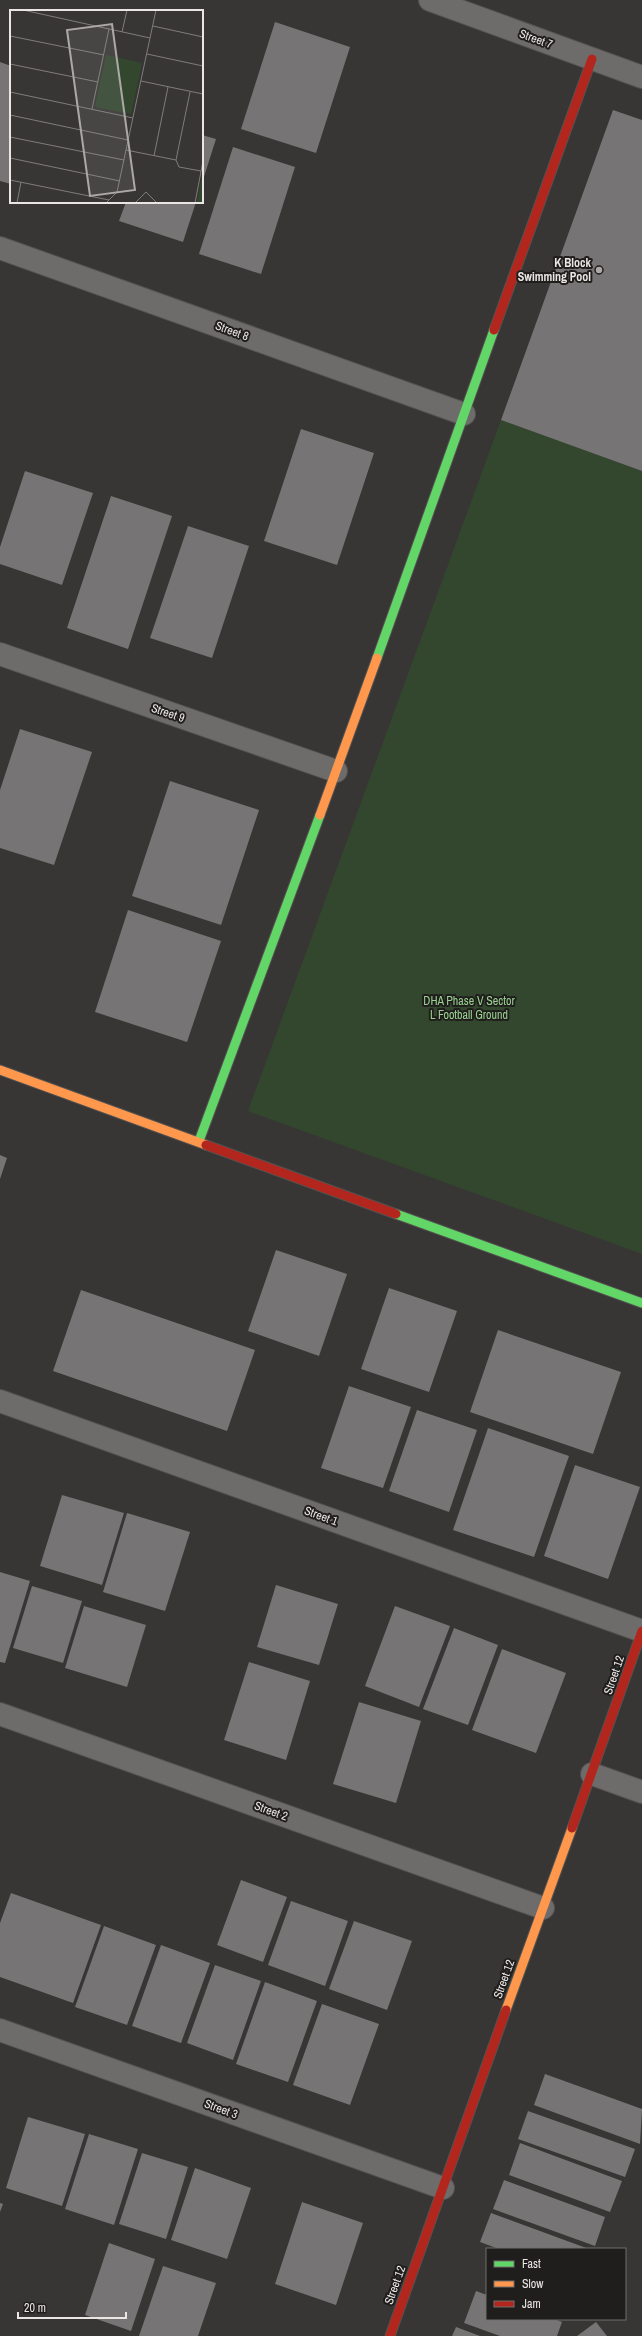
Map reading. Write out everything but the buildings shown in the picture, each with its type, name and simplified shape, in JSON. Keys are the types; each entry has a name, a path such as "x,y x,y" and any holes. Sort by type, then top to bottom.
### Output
{"street":[{"name":"Street 7","path":"430,0 642,77"},
{"path":"200,1141 336,771 592,59"},
{"name":"Street 8","path":"0,248 464,414"},
{"name":"Street 9","path":"0,654 336,771"},
{"path":"0,1070 200,1141 642,1303"},
{"name":"Street 1","path":"0,1401 642,1631"},
{"name":"Street 12","path":"390,2336 642,1631"},
{"name":"Street 2","path":"0,1714 542,1908"},
{"path":"592,1774 642,1792"},
{"name":"Street 3","path":"0,2030 443,2188"}],"green space":[{"name":"DHA Phase V Sector L Football Ground","path":"501,420 642,471 642,1254 248,1111"}],"traffic: fast":[{"path":"377,658 494,330"},
{"path":"199,1141 320,815"},
{"path":"396,1214 642,1303"}],"traffic: slow":[{"path":"320,815 377,658"},
{"path":"0,1070 206,1145"},
{"path":"506,2010 572,1828"}],"traffic: jam":[{"path":"494,330 592,59"},
{"path":"206,1145 396,1214"},
{"path":"572,1828 642,1631"},
{"path":"390,2336 506,2010"}],"place":[{"name":"K Block Swimming Pool","path":"599,270"}]}
